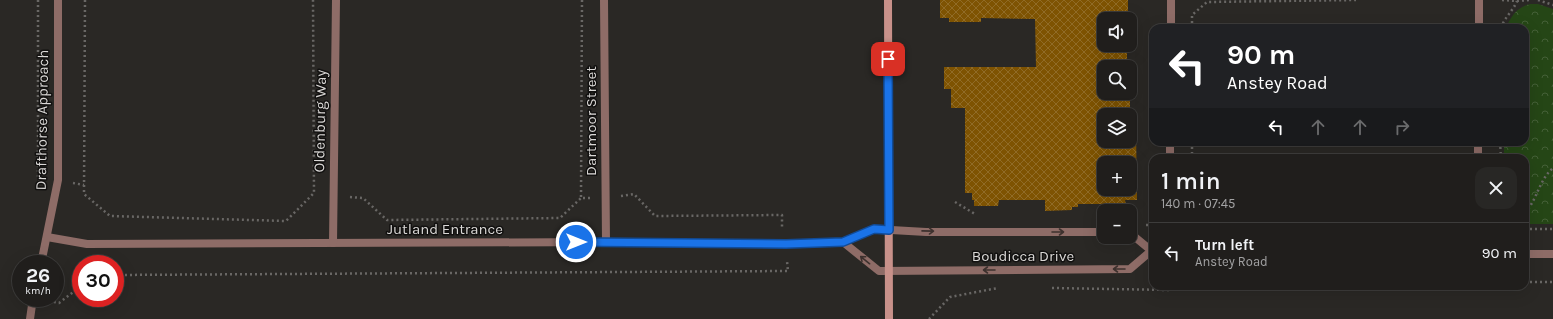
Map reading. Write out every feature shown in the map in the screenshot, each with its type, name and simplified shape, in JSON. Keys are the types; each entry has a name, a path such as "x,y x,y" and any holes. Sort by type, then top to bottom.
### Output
{"street":[{"name":"Drafthorse Approach","path":"43,255 58,180 58,0"},
{"name":"Oldenburg Way","path":"333,243 336,0"},
{"name":"Dartmoor Street","path":"604,0 606,242"},
{"path":"888,0 889,319"},
{"path":"1171,0 1171,24"},
{"path":"1479,0 1479,24"},
{"name":"Jutland Entrance","path":"47,237 87,244 606,242 786,244 843,242 874,229 889,230"},
{"name":"Boudicca Drive","path":"889,230 1097,232"},
{"name":"Boudicca Drive","path":"1137,239 1149,249"},
{"path":"843,242 879,271 889,271"},
{"name":"Boudicca Drive","path":"889,271 1130,269 1149,254"},
{"path":"1529,254 1553,254"},
{"path":"30,319 32,307"}],"path":[{"path":"85,0 84,194 110,216 286,221 314,193 314,0"},
{"path":"581,198 582,0"},
{"path":"1192,24 1192,15 1207,2 1356,0"},
{"path":"1502,0 1530,0"},
{"path":"1538,0 1553,5"},
{"path":"1503,24 1508,14 1515,7 1517,1"},
{"path":"1529,207 1540,186 1553,168"},
{"path":"124,275 788,271 786,244 782,229 782,215 655,216 634,194 606,198 581,198 560,218 387,220 363,198 314,193"},
{"path":"1529,229 1553,229"},
{"path":"1529,282 1553,282"},
{"path":"929,319 950,296 1004,287"},
{"path":"1051,288 1149,290"},
{"path":"64,299 72,293"}],"green space":[{"path":"1538,4 1553,9 1553,224 1529,224 1529,154 1504,154 1504,146 1529,146 1529,24 1508,24 1515,13 1525,5"}],"building":[{"path":"940,0 1128,0 1128,12 1097,12 1097,52 1127,52 1127,60 1097,60 1097,100 1130,100 1130,108 1097,108 1097,148 1136,148 1136,156 1097,156 1097,196 1137,196 1137,200 1125,200 1126,204 1078,204 1078,207 1072,207 1072,210 1045,211 1045,200 999,200 998,206 974,206 972,193 965,193 965,108 951,108 951,89 944,89 944,67 1036,67 1035,19 981,18 981,22 949,22 949,18 940,18"}],"route":[{"path":"576,242 786,244 843,242 874,229 889,230 888,59"}]}
